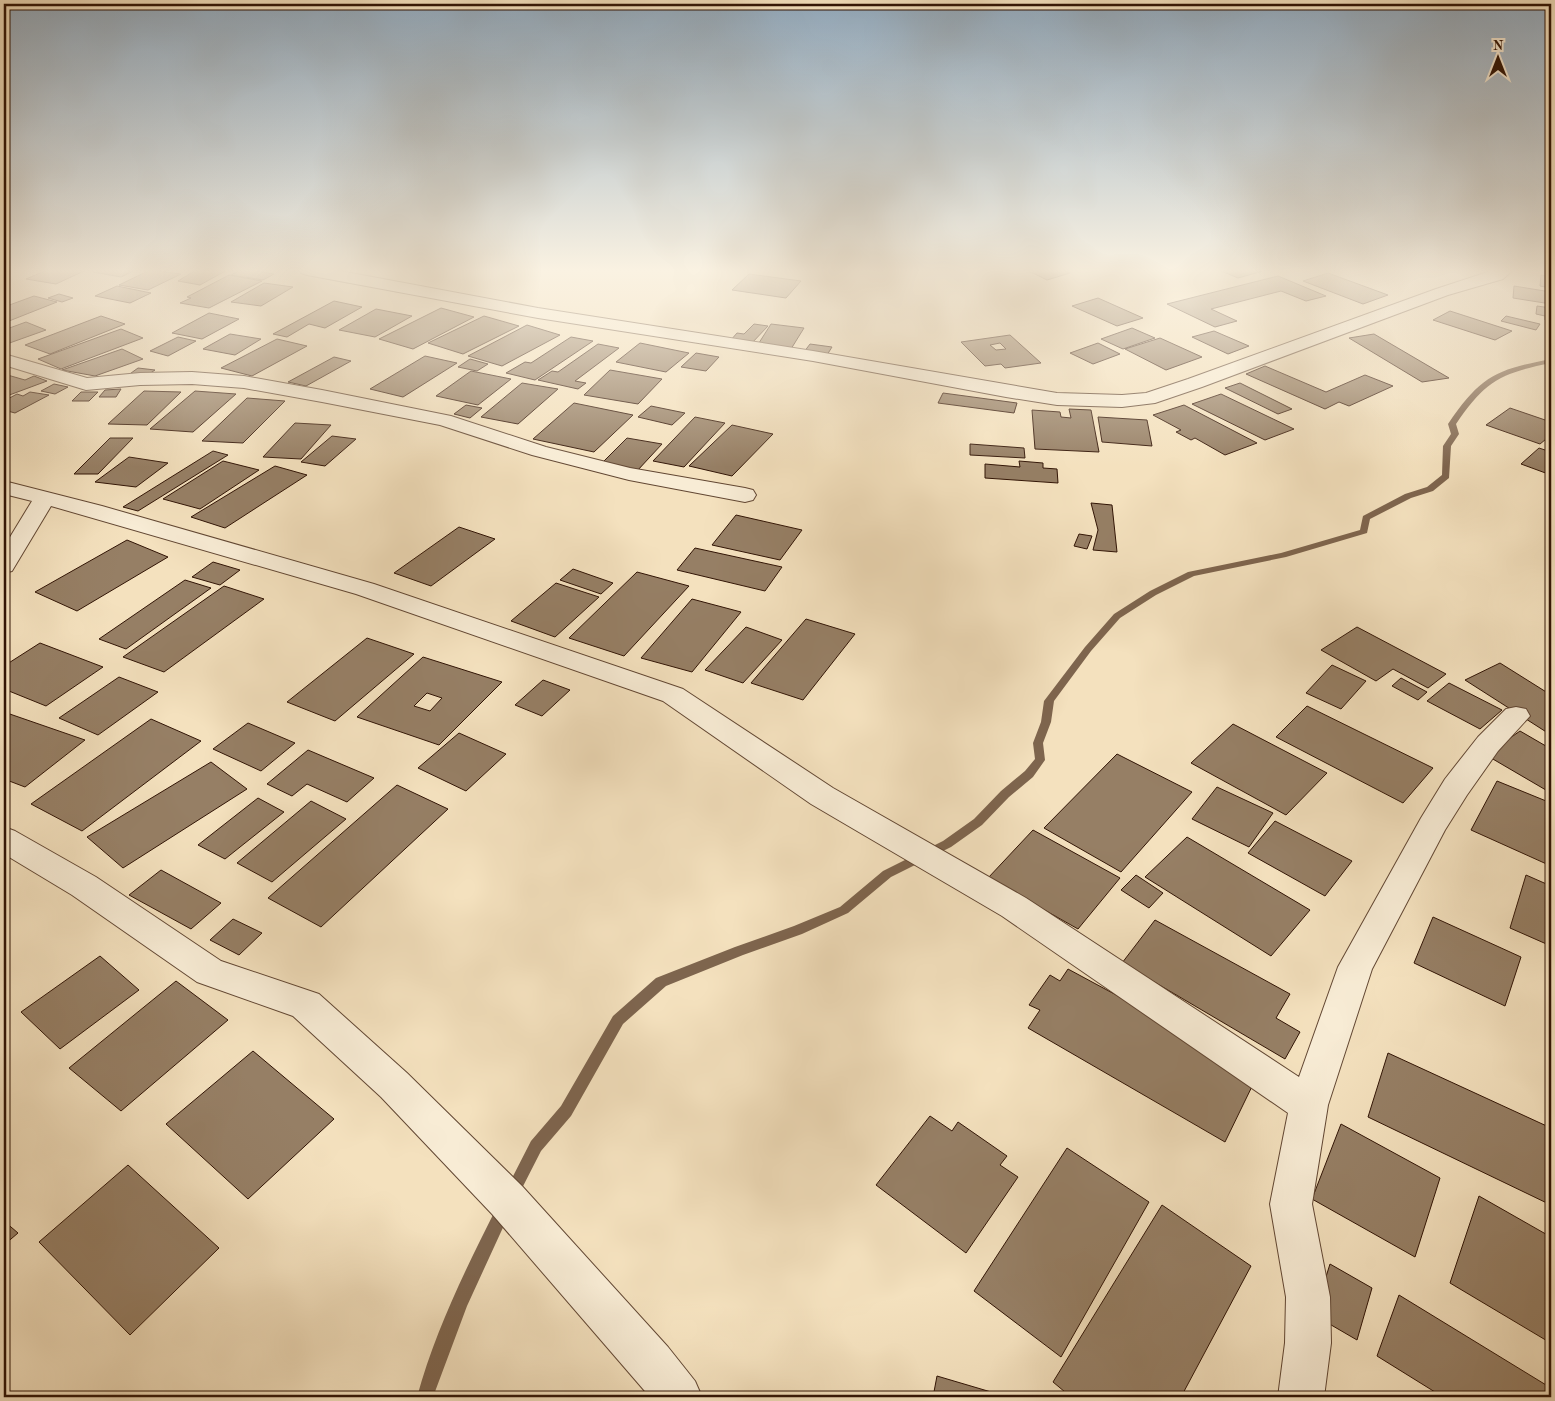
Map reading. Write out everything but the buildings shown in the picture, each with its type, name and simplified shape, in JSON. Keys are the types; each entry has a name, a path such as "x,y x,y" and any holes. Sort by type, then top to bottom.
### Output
{"street":[{"path":"681,335 813,356 1057,399 1122,402 1148,399 1324,335"},
{"path":"4,359 86,384 140,378 192,378 244,382 322,396 444,420 539,451 629,474 745,495"},
{"path":"4,487 365,589 673,695 822,796 1014,907 1309,1105"},
{"path":"4,566 44,498"},
{"path":"1301,1397 1308,1344 1308,1297 1291,1204 1309,1105 1360,959 1432,826 1456,787 1488,744 1516,716"},
{"path":"4,839 84,886 209,972 306,1005 394,1085 507,1200 652,1363 679,1397"}],"waterway":[{"path":"512,1193 536,1146 566,1111 618,1020 661,982 798,930 844,910 887,874 947,844 978,822 1005,794 1029,774 1040,760 1038,743 1046,722 1049,701 1088,649 1117,616 1153,593 1191,574 1283,555 1364,531 1366,518 1408,496 1430,489 1446,476 1447,446 1455,434 1452,424 1482,386 1492,379 1517,368 1551,361"},
{"path":"425,1397 441,1349 460,1302 503,1210"}]}
